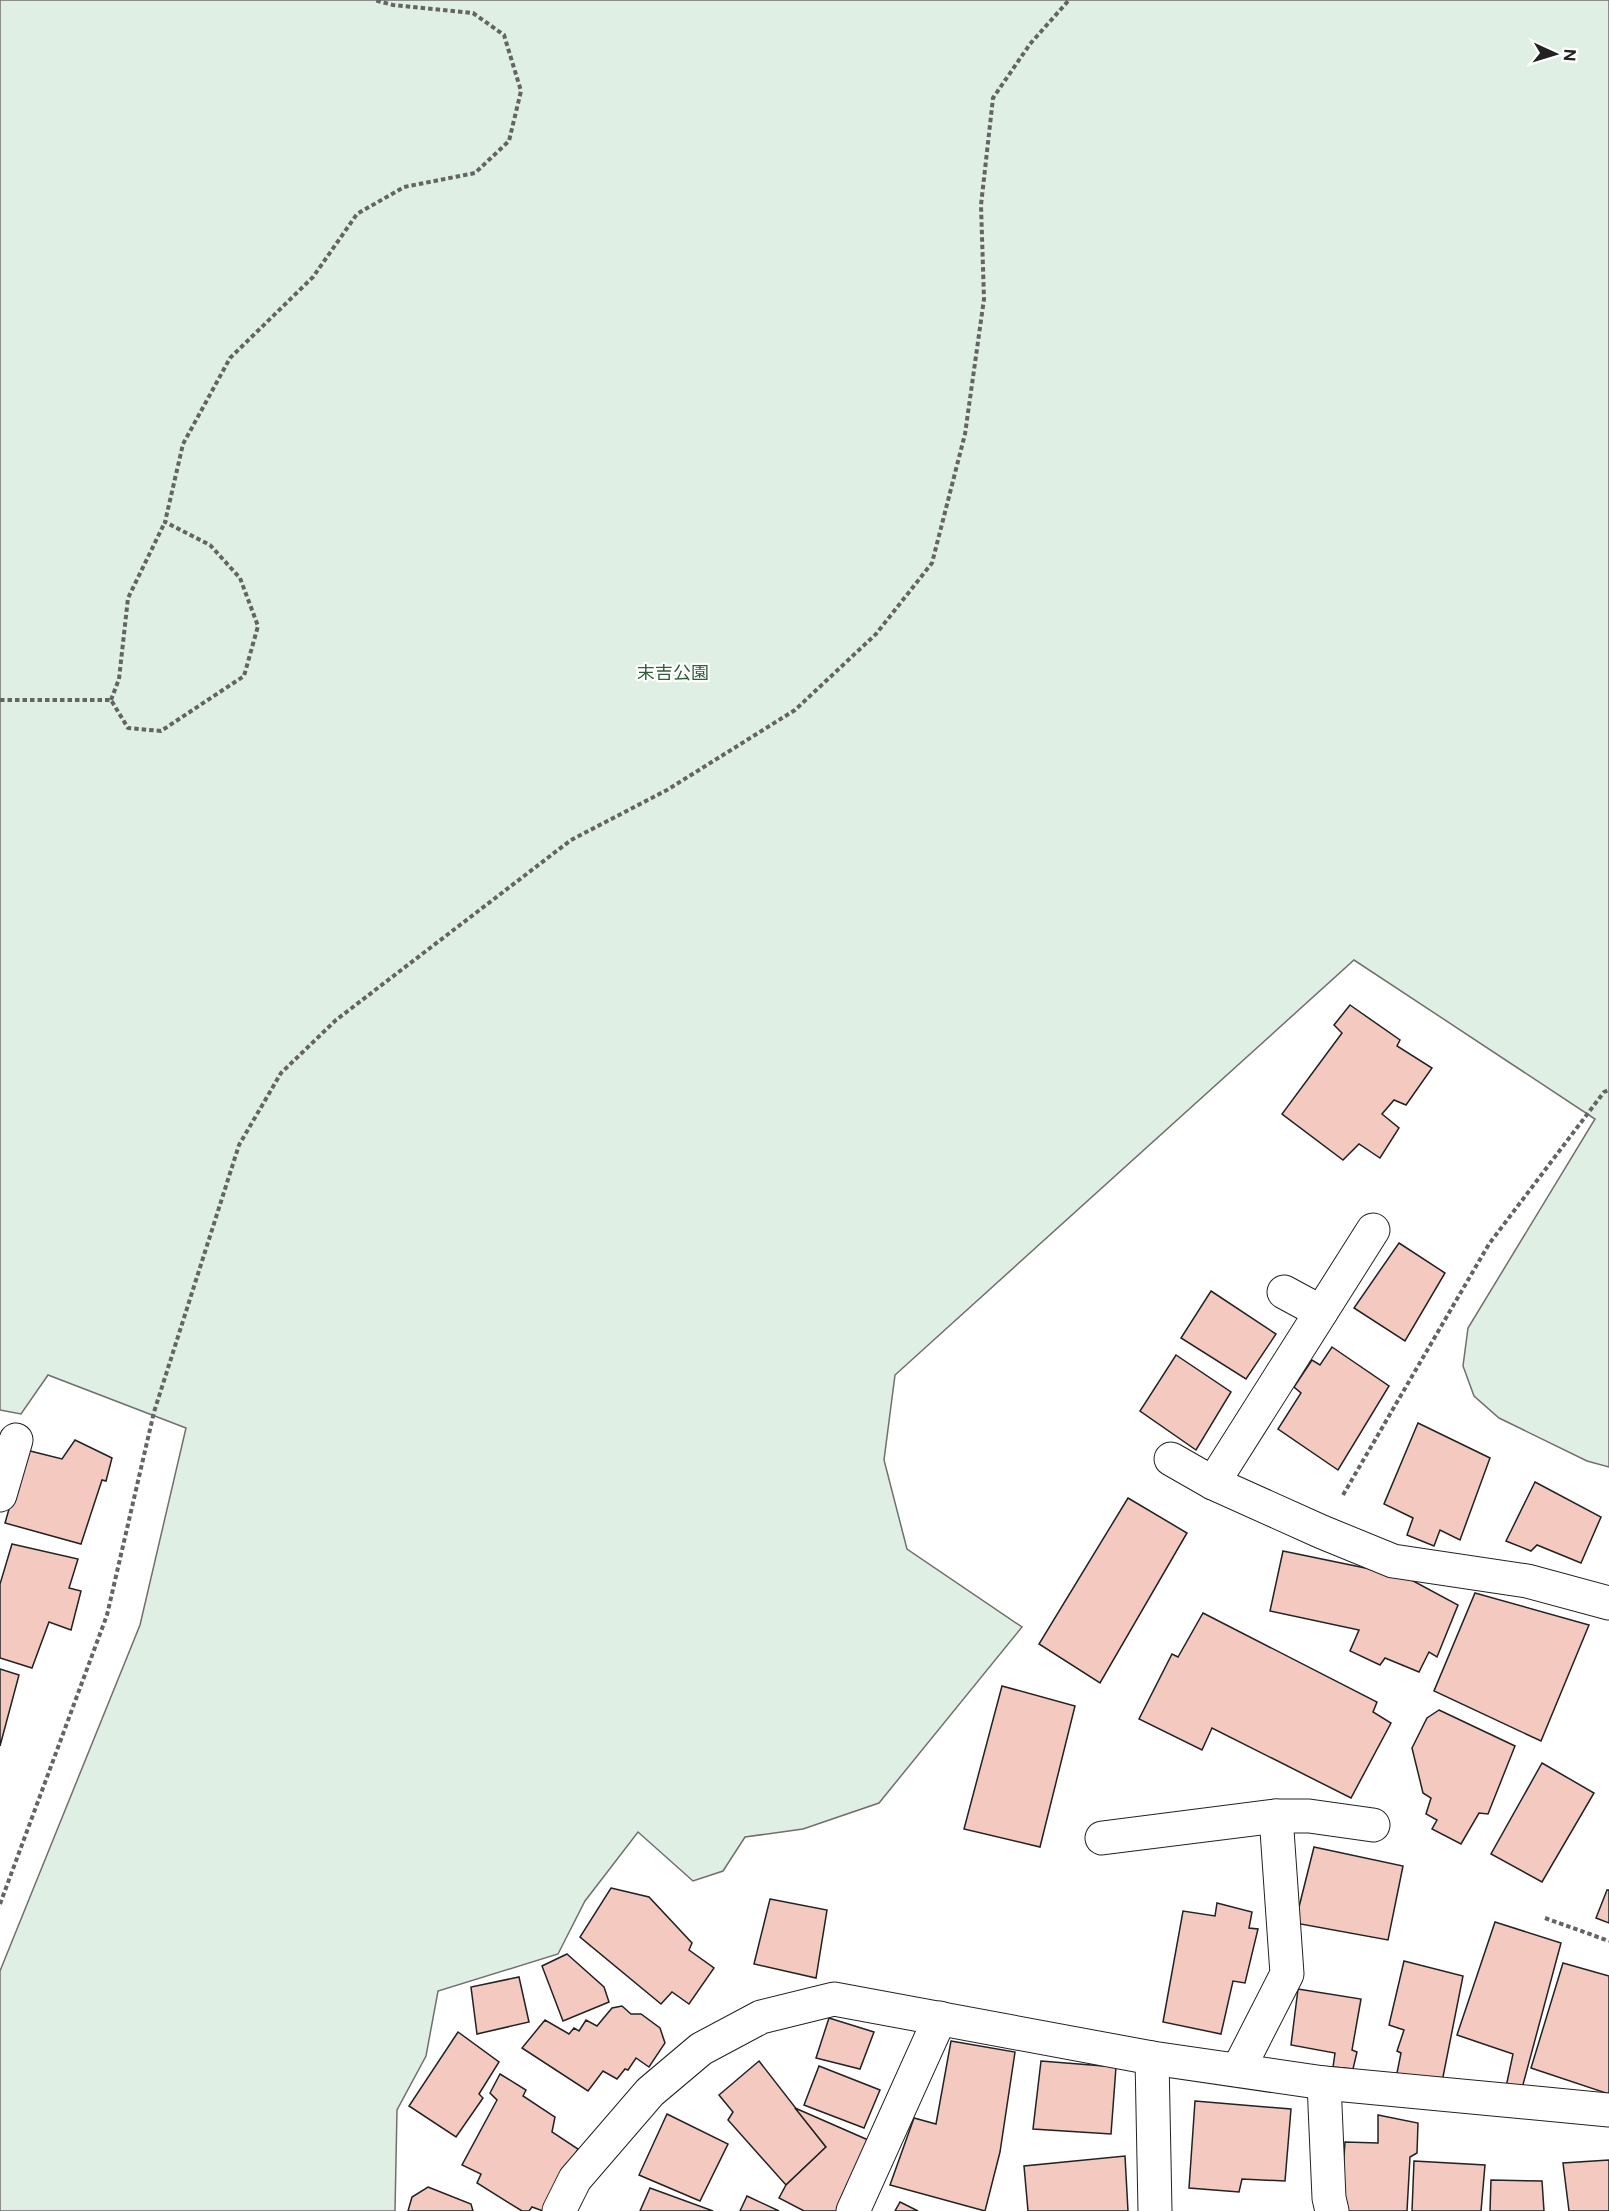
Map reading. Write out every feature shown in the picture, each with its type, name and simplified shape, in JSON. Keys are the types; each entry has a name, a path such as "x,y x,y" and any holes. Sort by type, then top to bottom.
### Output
{"street":[{"path":"1213,1483 1373,1230"},
{"path":"1284,1292 1321,1312"},
{"path":"0,1495 16,1440"},
{"path":"1171,1459 1213,1483 1393,1561 1527,1581 1609,1603"},
{"path":"1238,2070 1287,1974 1276,1816"},
{"path":"1102,1838 1276,1816 1309,1816 1373,1825"},
{"path":"559,2211 575,2179 650,2092 701,2049 760,2018 834,1999 1152,2058 1324,2083 1609,2110"},
{"path":"853,2211 940,2018"},
{"path":"1152,2058 1155,2211"},
{"path":"1324,2083 1329,2198 1332,2211"}],"path":[{"path":"111,700 120,679 129,598 165,522 183,444 230,358 313,277 357,214 404,187 475,173 509,141 521,91 504,35 473,13 393,5 374,0"},
{"path":"0,1904 107,1615 154,1412 238,1145 281,1073 336,1020 571,840 667,790 795,710 876,634 932,563 965,434 984,299 981,205 993,98 1030,44 1069,0"},
{"path":"111,700 128,728 161,731 244,676 258,626 240,578 210,545 165,522"},
{"path":"0,700 111,700"},
{"path":"1322,1532 1489,1244 1604,1092 1609,1090"},
{"path":"1545,1918 1609,1941"}],"green space":[{"name":"末吉公園","path":"0,0 1609,0 1609,1467 1587,1461 1499,1418 1474,1396 1463,1366 1468,1328 1595,1119 1354,960 895,1375 884,1460 907,1549 1022,1627 879,1803 803,1829 745,1837 723,1871 693,1881 638,1832 585,1901 558,1954 438,1991 426,2056 397,2110 395,2211 0,2211 0,1971 140,1625 186,1428 48,1375 21,1414 0,1410"}],"building":[{"path":"1350,1005 1400,1040 1397,1046 1432,1068 1406,1105 1394,1100 1382,1114 1399,1128 1380,1158 1359,1144 1343,1160 1282,1114 1342,1033 1334,1025"},
{"path":"1399,1243 1445,1273 1405,1341 1354,1308"},
{"path":"1211,1291 1276,1334 1246,1379 1181,1338"},
{"path":"1332,1347 1389,1386 1338,1470 1278,1429 1301,1393 1294,1387 1312,1360 1320,1365"},
{"path":"1176,1355 1231,1392 1196,1450 1140,1411"},
{"path":"1418,1423 1490,1458 1460,1540 1440,1530 1434,1546 1407,1535 1413,1518 1384,1504"},
{"path":"75,1440 112,1458 106,1481 102,1480 81,1544 5,1523 26,1450 62,1459"},
{"path":"1535,1482 1601,1517 1581,1563 1537,1545 1531,1551 1506,1541"},
{"path":"1128,1498 1187,1533 1100,1683 1039,1644"},
{"path":"12,1544 78,1559 69,1588 81,1591 71,1630 49,1622 32,1668 0,1658 0,1584"},
{"path":"1283,1551 1404,1576 1458,1605 1437,1657 1429,1652 1419,1672 1385,1658 1380,1665 1350,1651 1359,1630 1270,1611"},
{"path":"1475,1593 1589,1625 1541,1741 1434,1691"},
{"path":"1203,1613 1377,1702 1373,1712 1391,1723 1351,1798 1212,1728 1202,1750 1139,1719 1172,1654 1178,1657"},
{"path":"0,1669 19,1675 0,1746"},
{"path":"1002,1686 1075,1706 1040,1847 964,1829"},
{"path":"1439,1710 1515,1746 1488,1814 1479,1813 1461,1844 1432,1829 1437,1820 1426,1814 1431,1798 1423,1793 1412,1748 1427,1718"},
{"path":"1542,1763 1594,1793 1542,1882 1491,1854"},
{"path":"1314,1847 1403,1866 1388,1940 1295,1923"},
{"path":"611,1888 649,1897 692,1943 689,1950 714,1968 689,2004 672,1992 661,2004 580,1937"},
{"path":"1607,1890 1609,1890 1609,1923 1596,1918"},
{"path":"770,1899 827,1910 816,1978 754,1964"},
{"path":"1217,1903 1252,1912 1249,1928 1258,1929 1245,1983 1233,1981 1221,2034 1163,2022 1183,1911 1215,1916"},
{"path":"1495,1922 1561,1943 1521,2092 1506,2087 1513,2054 1457,2035"},
{"path":"567,1954 604,1987 609,2002 563,2021 542,1966"},
{"path":"1404,1961 1463,1976 1440,2092 1395,2083 1401,2053 1397,2051 1404,2030 1389,2025"},
{"path":"1563,1963 1609,1976 1609,2094 1531,2068"},
{"path":"519,1977 529,2022 477,2034 471,1987"},
{"path":"1298,1989 1361,1999 1352,2050 1357,2052 1353,2069 1333,2067 1335,2053 1291,2045"},
{"path":"622,2006 631,2014 641,2014 660,2028 665,2043 649,2067 636,2058 628,2070 625,2069 617,2079 603,2071 588,2091 522,2048 545,2020 569,2034 574,2028 579,2031 586,2020 597,2026 612,2008"},
{"path":"829,2018 874,2032 860,2069 816,2058"},
{"path":"458,2032 499,2062 479,2094 483,2098 456,2137 409,2106"},
{"path":"951,2041 1015,2052 1000,2152 985,2211 890,2185 914,2118 936,2124"},
{"path":"759,2061 826,2147 786,2185 728,2120 733,2112 719,2095"},
{"path":"1041,2061 1116,2067 1111,2134 1033,2129"},
{"path":"819,2066 880,2090 864,2128 804,2105"},
{"path":"500,2074 526,2090 523,2096 555,2117 552,2132 578,2149 543,2211 532,2207 529,2211 522,2211 477,2183 481,2174 462,2165 497,2100 490,2093"},
{"path":"1195,2101 1291,2109 1285,2181 1242,2179 1239,2192 1189,2188"},
{"path":"795,2108 875,2143 845,2211 804,2211 779,2198 786,2185 826,2147"},
{"path":"667,2114 728,2144 700,2201 639,2175"},
{"path":"1378,2115 1418,2123 1417,2153 1410,2157 1407,2211 1340,2211 1345,2142 1378,2143"},
{"path":"1125,2156 1128,2211 1028,2211 1024,2166"},
{"path":"1609,2160 1609,2211 1569,2211 1563,2163"},
{"path":"1414,2161 1485,2165 1481,2211 1412,2211"},
{"path":"1491,2180 1542,2181 1544,2211 1490,2211"},
{"path":"428,2187 471,2204 473,2211 408,2211 412,2197"},
{"path":"650,2188 713,2211 640,2211"},
{"path":"747,2196 779,2211 740,2211"},
{"path":"900,2202 918,2211 895,2211"}]}
